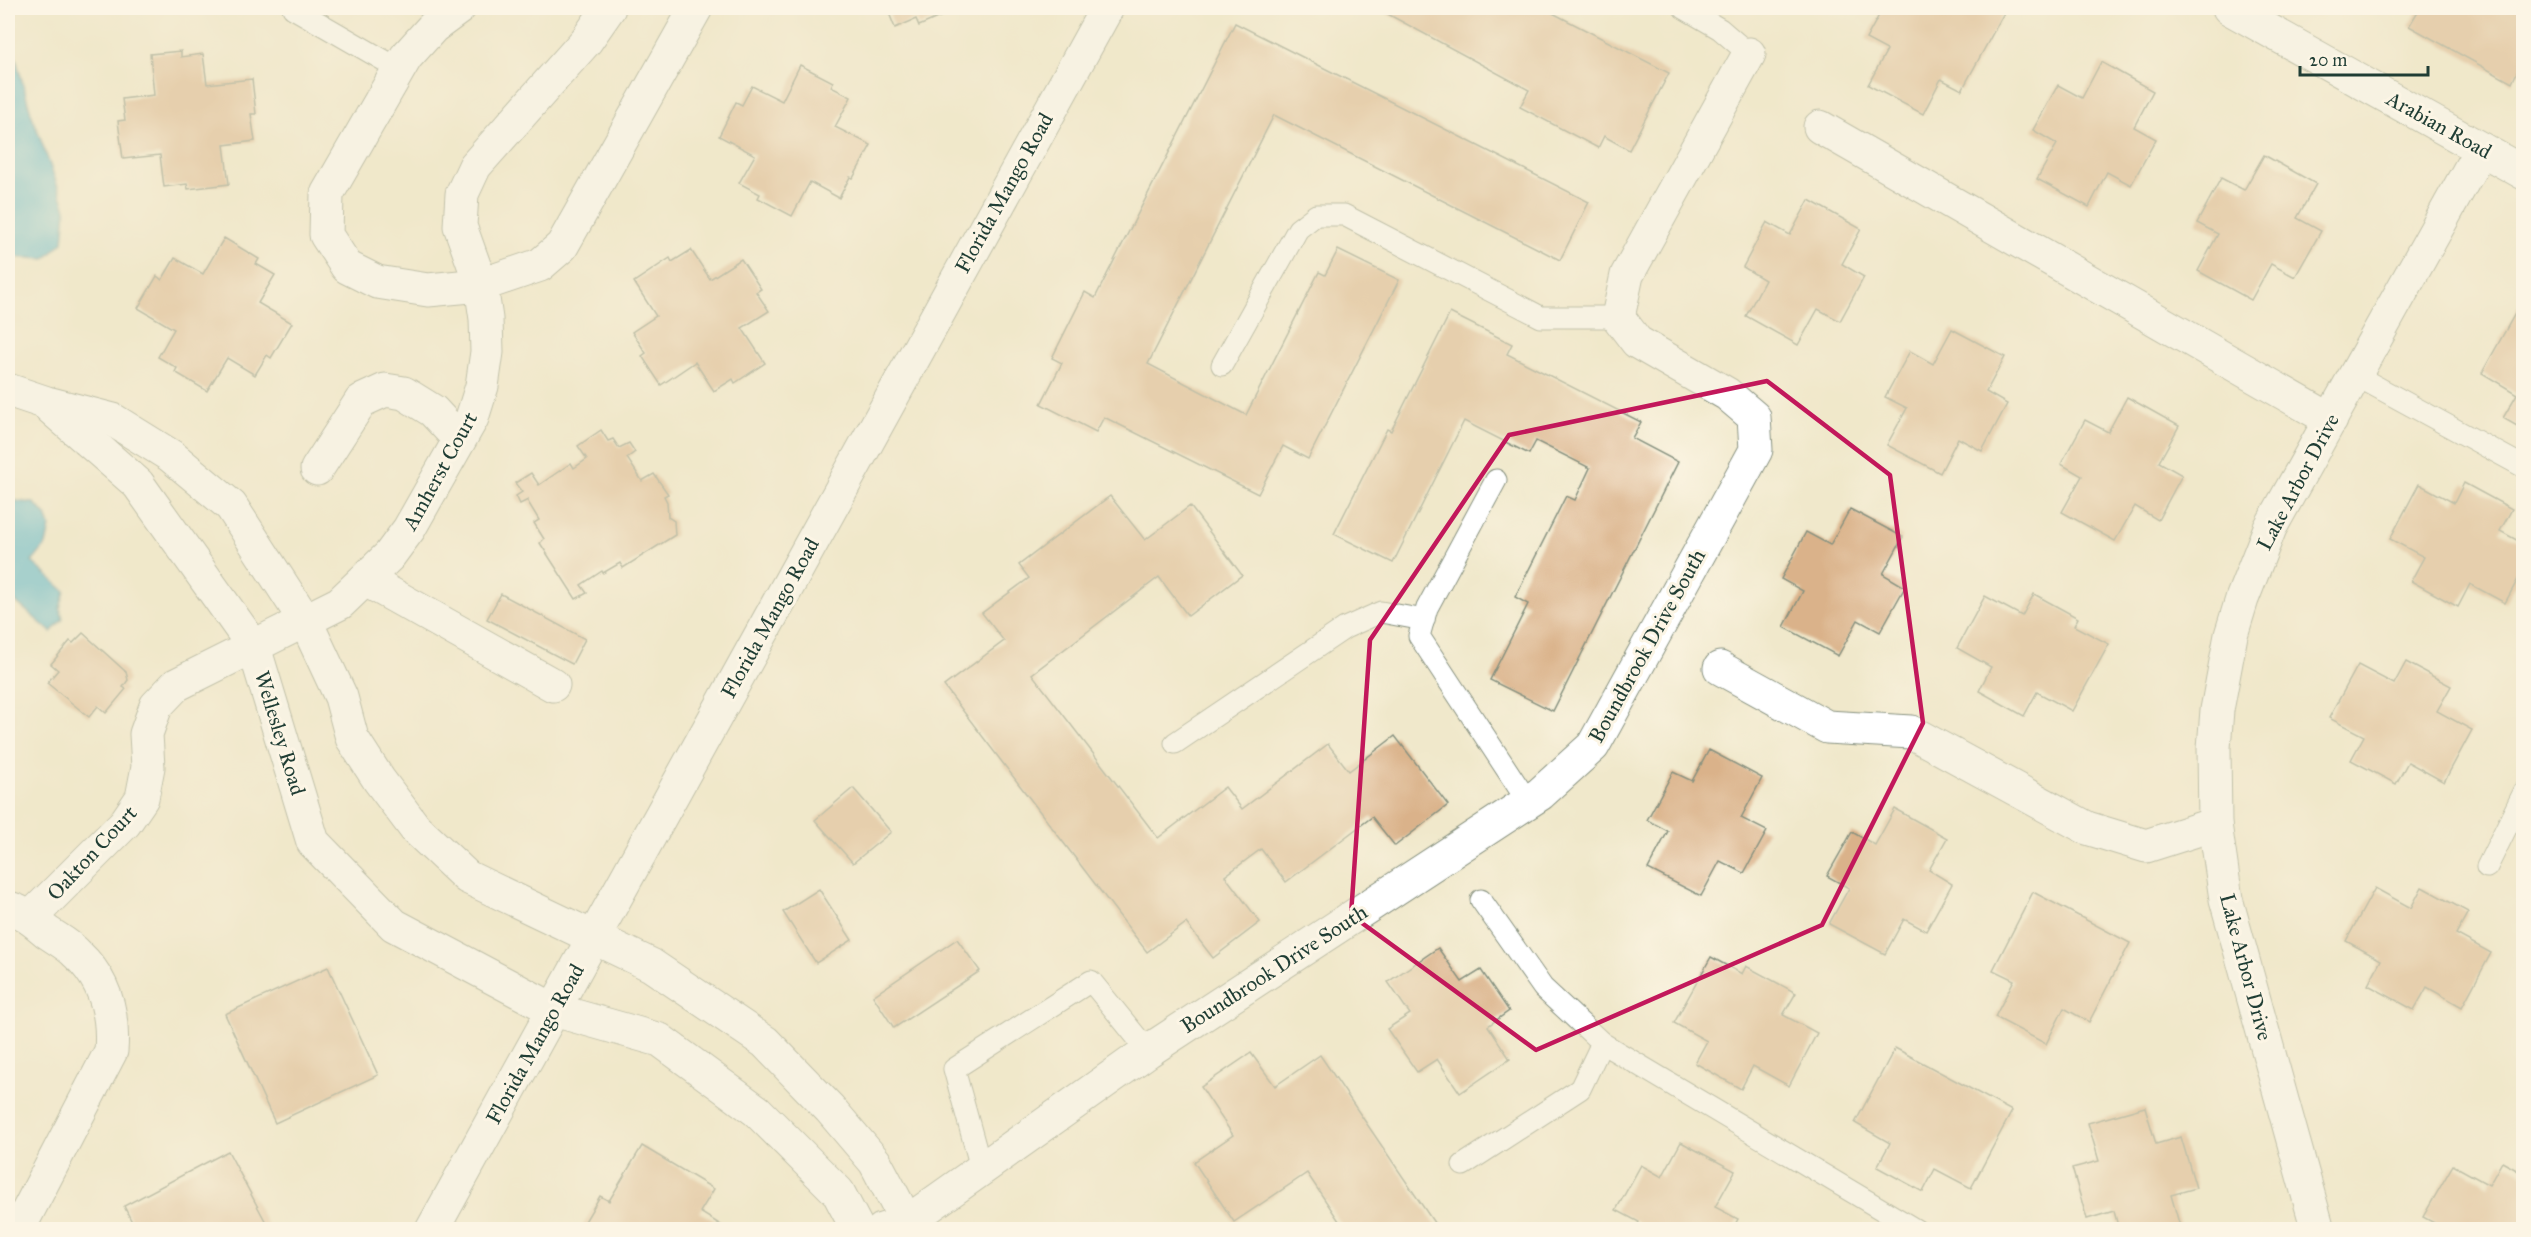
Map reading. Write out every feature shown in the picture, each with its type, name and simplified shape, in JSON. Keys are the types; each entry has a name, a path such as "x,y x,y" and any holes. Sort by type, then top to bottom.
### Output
{"street":[{"path":"459,8 433,27 406,57 327,194 326,236 347,267 377,282 428,290 481,285 540,265 562,246 696,8"},
{"name":"Amherst Court","path":"306,622 340,603 389,556 410,529 472,417 482,386 487,352 486,319 481,285 460,226 462,194 475,166 586,41 609,8"},
{"name":"Florida Mango Road","path":"432,1230 1107,8"},
{"name":"Arabian Road","path":"2229,8 2523,173"},
{"path":"1618,317 1627,275 1749,54"},
{"path":"1820,126 2331,420"},
{"name":"Lake Arbor Drive","path":"2318,1230 2226,899 2215,824 2214,748 2217,710 2231,635 2242,599 2270,528 2481,149"},
{"name":"Boundbrook Drive South","path":"900,1227 1148,1051 1540,794 1593,746 1756,450 1754,417 1727,394 1636,342 1618,317"},
{"name":"Wellesley Road","path":"8,390 113,420 171,456 231,506 306,622 341,697 352,738 379,780 415,828 467,877 651,965 765,1042 830,1109 875,1162 900,1227"},
{"path":"317,469 361,401 385,390 404,393 433,411 459,439"},
{"name":"Wellesley Road","path":"47,403 138,484 254,647 313,842 393,925 554,1010 660,1040 757,1112 838,1192 858,1230"},
{"path":"366,580 553,685"},
{"name":"Oakton Court","path":"18,1230 111,1051 113,1028 104,991 95,973 76,953 19,913 125,824 142,798 148,767 146,734 156,706 176,685 306,622"},
{"path":"1720,668 1827,727 1911,732 2087,828 2146,846 2215,824"}],"lane":[{"path":"293,8 399,69"},
{"path":"1684,8 1720,29 1749,54"},
{"path":"1222,365 1298,229 1316,215 1344,215 1541,317 1618,317"},
{"path":"2355,375 2523,467"},
{"path":"1496,480 1427,608 1419,636 1528,802"},
{"path":"1175,743 1345,628 1381,612 1424,620"},
{"path":"2487,867 2523,792"},
{"path":"1481,900 1543,988 1602,1043 1916,1230"},
{"path":"981,1168 954,1069 1091,981 1148,1051"},
{"path":"1463,1165 1580,1089 1602,1043"}],"highlighted area":[{"path":"1767,381 1890,475 1923,723 1822,925 1536,1050 1351,915 1370,640 1509,435"}],"water":[{"path":"8,8 9,34 31,113 66,209 63,242 45,259 8,257"},
{"path":"15,501 34,503 46,515 50,526 46,545 32,562 65,591 60,608 63,619 51,632 8,595 8,505"}],"building":[{"path":"887,8 955,8 956,10 919,26 916,19 895,28"},
{"path":"1384,8 1543,8 1669,73 1629,150 1604,136 1598,148 1520,107 1529,90 1382,11"},
{"path":"1883,8 2006,9 1962,90 1941,79 1923,114 1868,85 1887,50 1866,39"},
{"path":"2420,8 2524,8 2524,76 2517,72 2512,83 2409,26"},
{"path":"1235,23 1589,202 1560,260 1274,115 1148,364 1246,415 1319,272 1325,275 1338,250 1399,280 1308,459 1283,446 1258,494 1104,417 1096,432 1041,404 1062,363 1052,358 1085,292 1095,298"},
{"path":"181,51 181,57 203,54 207,84 252,79 256,114 251,114 255,141 224,145 229,184 188,189 187,184 164,187 160,155 123,159 118,121 125,120 122,99 154,95 150,54"},
{"path":"2101,62 2153,91 2134,127 2156,139 2131,185 2107,172 2089,207 2037,179 2057,144 2033,130 2058,85 2082,98"},
{"path":"800,65 833,82 831,87 851,97 835,127 871,145 839,198 810,182 792,216 758,198 760,194 739,183 755,155 719,136 736,102 742,105 752,86 782,101"},
{"path":"2264,155 2316,184 2297,218 2321,231 2295,277 2271,264 2251,300 2198,271 2218,234 2197,223 2221,178 2244,190"},
{"path":"1809,200 1861,229 1842,264 1864,277 1840,321 1818,309 1798,345 1746,316 1765,280 1743,267 1767,222 1790,235"},
{"path":"224,238 259,259 256,264 275,275 258,303 292,323 271,358 267,355 255,375 227,358 207,391 175,372 177,368 158,357 174,329 138,308 157,276 162,280 175,258 203,274"},
{"path":"691,250 710,279 741,259 761,289 756,292 769,311 742,328 765,363 735,383 733,379 714,391 695,362 661,385 642,356 646,353 632,332 656,316 634,282 670,258 672,262"},
{"path":"2522,301 2524,302 2524,430 2503,418 2517,394 2482,373"},
{"path":"1450,313 1512,344 1507,354 1641,422 1632,438 1678,462 1553,711 1490,680 1528,604 1515,597 1566,496 1575,500 1590,468 1536,441 1529,454 1464,421 1393,563 1334,534 1387,429 1391,431"},
{"path":"1952,329 2005,357 1986,392 2007,404 1982,451 1958,438 1940,473 1887,445 1907,408 1885,397 1910,351 1933,364"},
{"path":"2127,397 2179,426 2159,462 2182,475 2158,520 2135,506 2115,541 2062,512 2082,476 2061,464 2085,420 2108,432"},
{"path":"601,430 608,441 613,439 619,448 629,443 635,452 627,458 642,481 654,474 668,494 664,496 667,502 668,517 674,521 675,535 623,568 620,563 603,573 602,571 581,585 587,593 576,599 540,543 544,539 534,523 539,520 528,500 520,504 516,496 522,492 515,483 531,473 539,485 571,463 574,468 587,459 578,446"},
{"path":"2464,483 2512,509 2500,531 2524,544 2524,568 2505,603 2470,584 2458,607 2411,581 2424,557 2390,539 2419,484 2454,503"},
{"path":"1110,496 1145,540 1190,506 1242,575 1188,616 1159,577 1032,674 1158,838 1225,787 1242,809 1328,744 1349,771 1395,736 1448,805 1395,846 1372,817 1286,882 1261,849 1225,876 1260,922 1213,958 1186,923 1147,952 944,686 1004,641 982,613 1029,578 1019,565"},
{"path":"1850,509 1903,537 1883,574 1905,587 1880,632 1858,620 1838,656 1784,627 1803,591 1781,579 1806,532 1830,545"},
{"path":"501,594 585,639 572,664 487,619"},
{"path":"2034,594 2078,618 2074,626 2109,644 2072,711 2037,692 2024,716 1979,691 1991,667 1957,648 1985,596 2022,616"},
{"path":"83,633 126,672 128,680 123,687 126,689 106,713 98,706 89,717 47,683 58,670 51,664 70,641 73,643"},
{"path":"2406,662 2451,686 2437,711 2472,730 2444,782 2408,762 2396,784 2351,760 2364,736 2329,718 2358,665 2394,684"},
{"path":"1709,750 1762,778 1741,818 1767,831 1744,873 1720,861 1701,896 1648,869 1668,831 1647,820 1673,772 1692,781"},
{"path":"853,788 891,832 853,863 815,820"},
{"path":"1895,809 1947,838 1929,870 1952,884 1926,931 1904,919 1885,954 1829,924 1849,888 1827,876 1852,832 1875,845"},
{"path":"2422,887 2468,912 2456,934 2491,953 2462,1007 2427,987 2414,1010 2368,985 2381,960 2346,941 2375,888 2411,908"},
{"path":"819,889 852,940 816,963 783,912"},
{"path":"2033,892 2130,943 2089,1022 2064,1008 2046,1044 1995,1017 2014,980 1993,970"},
{"path":"957,939 980,971 894,1028 873,996"},
{"path":"1438,948 1462,982 1481,970 1509,1011 1488,1026 1510,1059 1460,1093 1437,1059 1417,1072 1387,1029 1410,1014 1388,982"},
{"path":"1711,957 1742,974 1746,966 1796,993 1783,1015 1817,1033 1789,1086 1753,1066 1741,1089 1695,1063 1707,1041 1674,1023"},
{"path":"328,967 378,1075 275,1123 225,1014"},
{"path":"1895,1048 2012,1111 1971,1188 1935,1169 1923,1192 1877,1167 1890,1143 1855,1123"},
{"path":"1251,1053 1275,1086 1320,1055 1439,1230 1345,1230 1307,1173 1234,1222 1194,1162 1233,1135 1201,1087"},
{"path":"2145,1107 2156,1144 2181,1137 2196,1188 2171,1195 2181,1230 2119,1230 2114,1211 2087,1219 2072,1168 2099,1161 2088,1123"},
{"path":"1681,1142 1735,1171 1715,1207 1738,1219 1732,1230 1635,1230 1639,1222 1616,1210 1641,1165 1662,1177"},
{"path":"642,1146 714,1189 700,1212 729,1230 655,1230 651,1227 650,1230 580,1230 600,1196 609,1201"},
{"path":"228,1151 270,1230 136,1230 124,1206"},
{"path":"2502,1162 2524,1174 2524,1230 2447,1230 2423,1217 2453,1165 2489,1185"}]}
